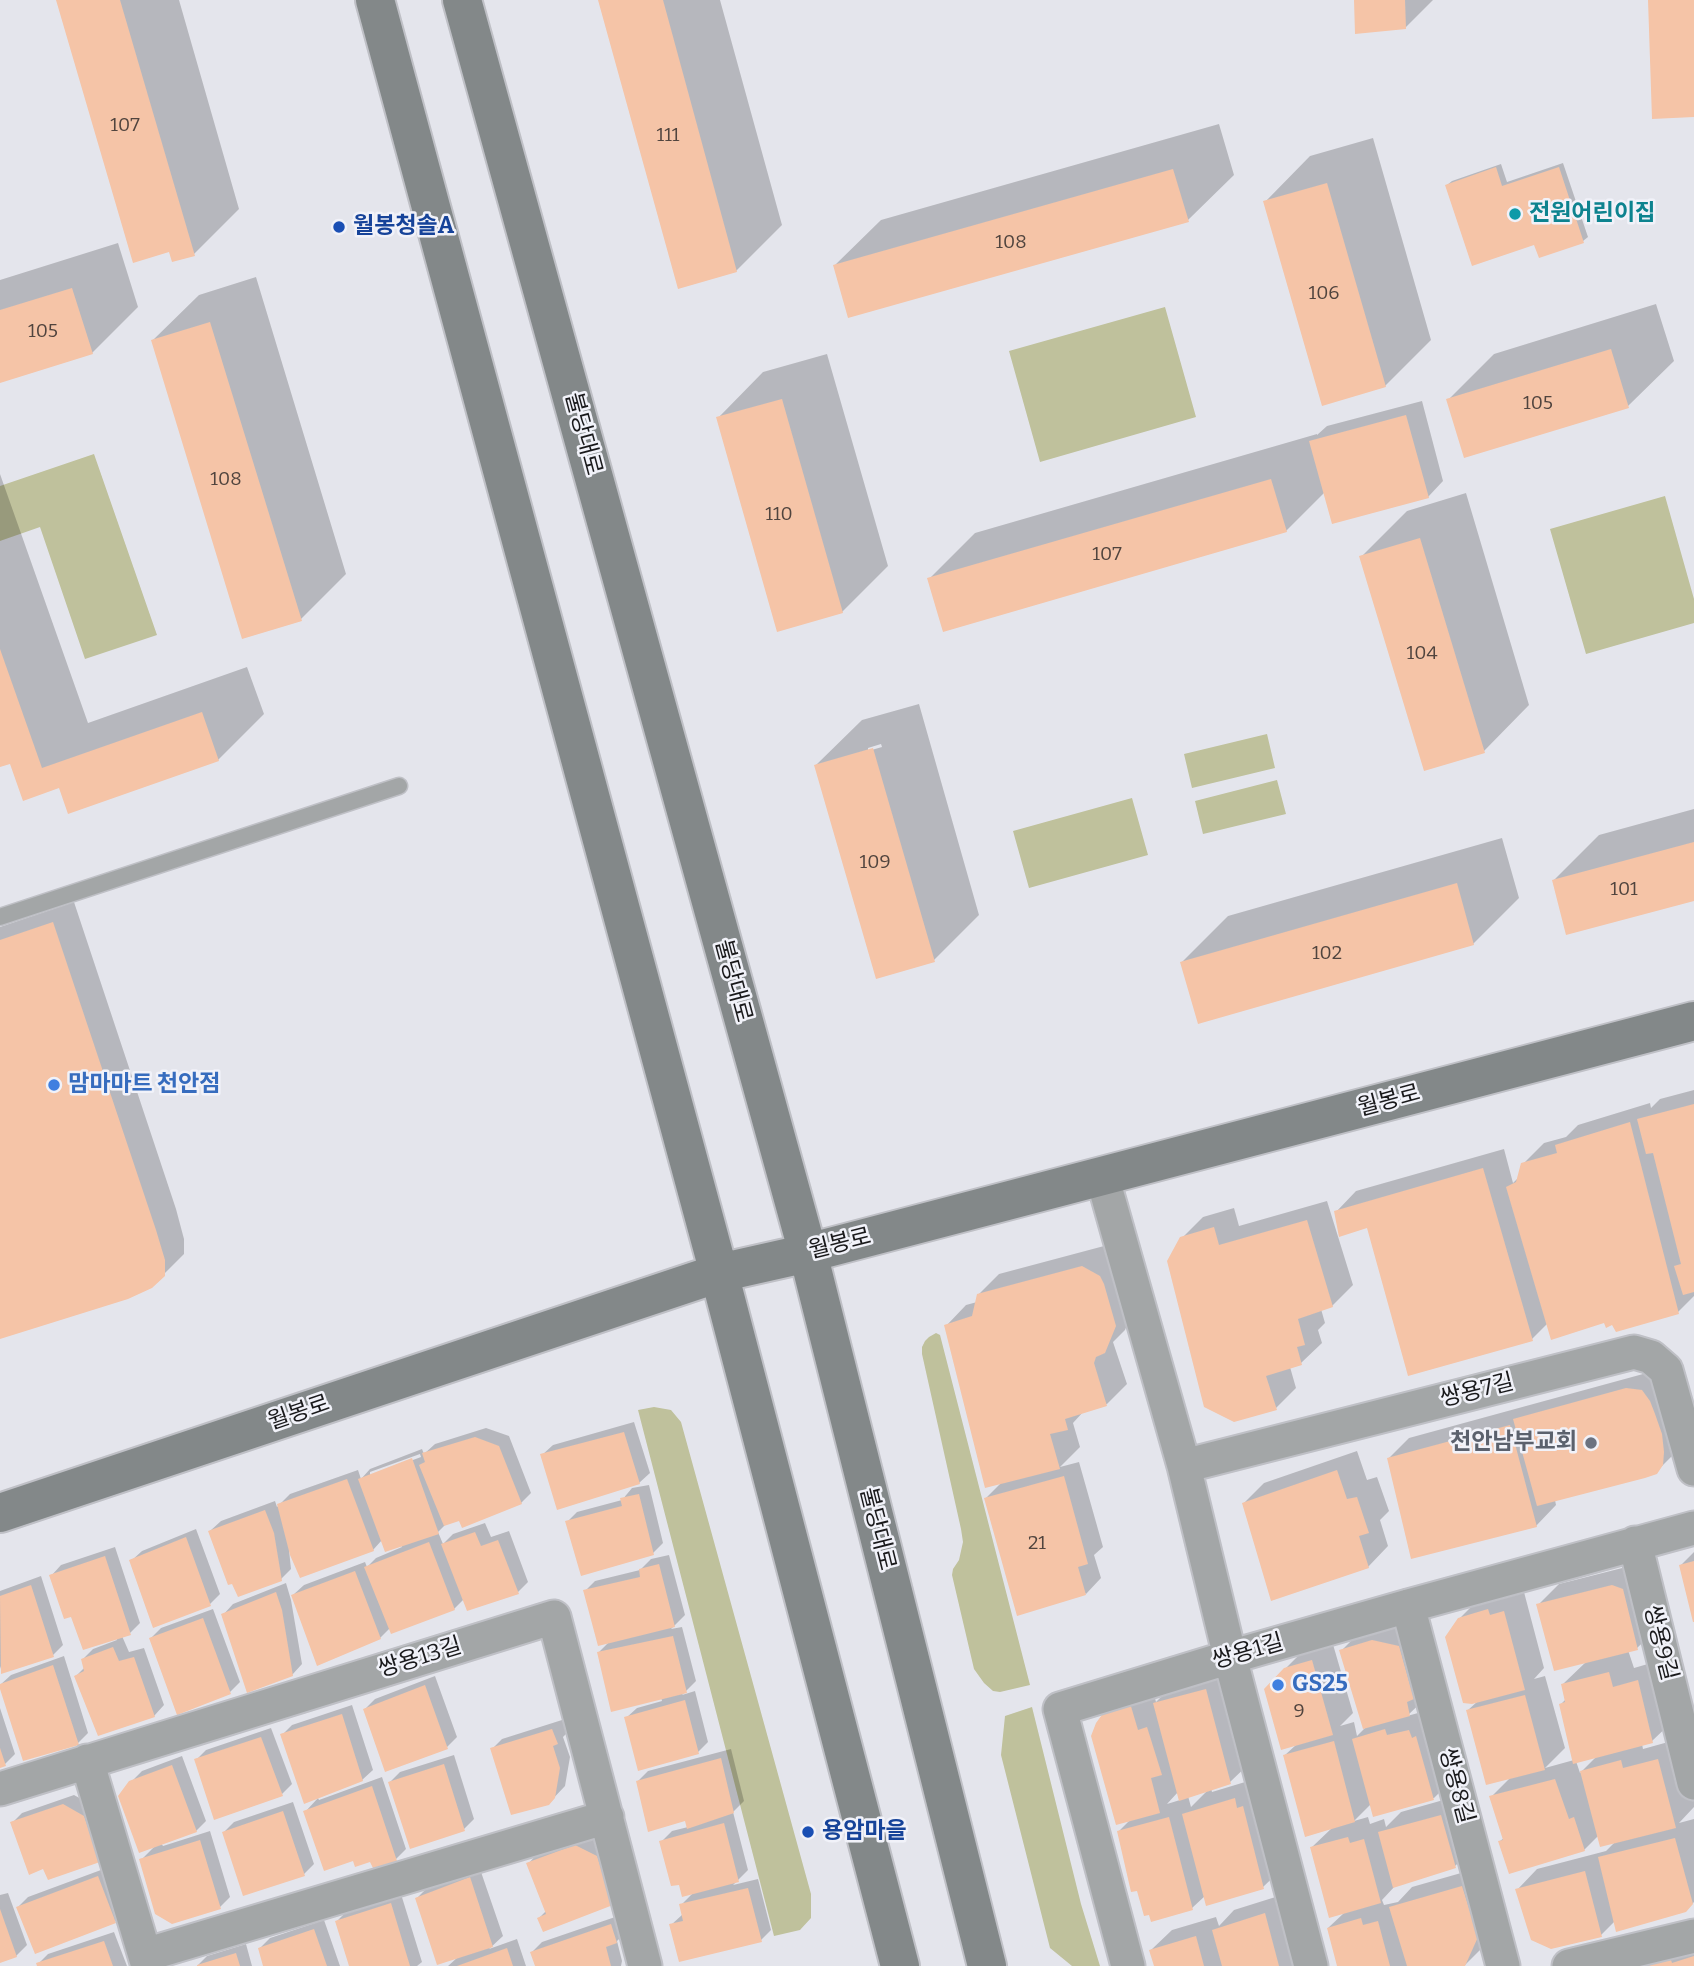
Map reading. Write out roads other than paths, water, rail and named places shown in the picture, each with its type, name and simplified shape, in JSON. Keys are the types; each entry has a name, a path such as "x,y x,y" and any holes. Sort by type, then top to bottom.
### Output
{"main road":[{"path":"376,0 719,1273 900,1966"},
{"name":"불당대로","path":"462,0 808,1253 987,1966"},
{"name":"월봉로","path":"0,1513 719,1273 808,1253 1694,1021"}],"street":[{"path":"1102,1176 1184,1466 1230,1657 1311,1966"},
{"name":"쌍용7길","path":"1184,1466 1634,1352 1651,1357 1666,1370 1694,1469"},
{"name":"쌍용1길","path":"1128,1966 1060,1710 1230,1657 1694,1528"},
{"name":"쌍용9길","path":"1635,1544 1694,1783"},
{"name":"쌍용8길","path":"1408,1606 1503,1966"},
{"name":"쌍용13길","path":"0,1789 554,1617 645,1966"},
{"path":"87,1761 146,1960 607,1817"},
{"path":"1569,1966 1694,1936"}],"lane":[{"path":"0,918 399,786"}],"place":[{"name":"전원어린이집","path":"1515,214"},
{"name":"월봉청솔A","path":"339,227"},
{"name":"맘마마트 천안점","path":"54,1085"},
{"name":"천안남부교회","path":"1591,1443"},
{"name":"GS25","path":"1278,1685"},
{"name":"용암마을","path":"808,1832"}]}
